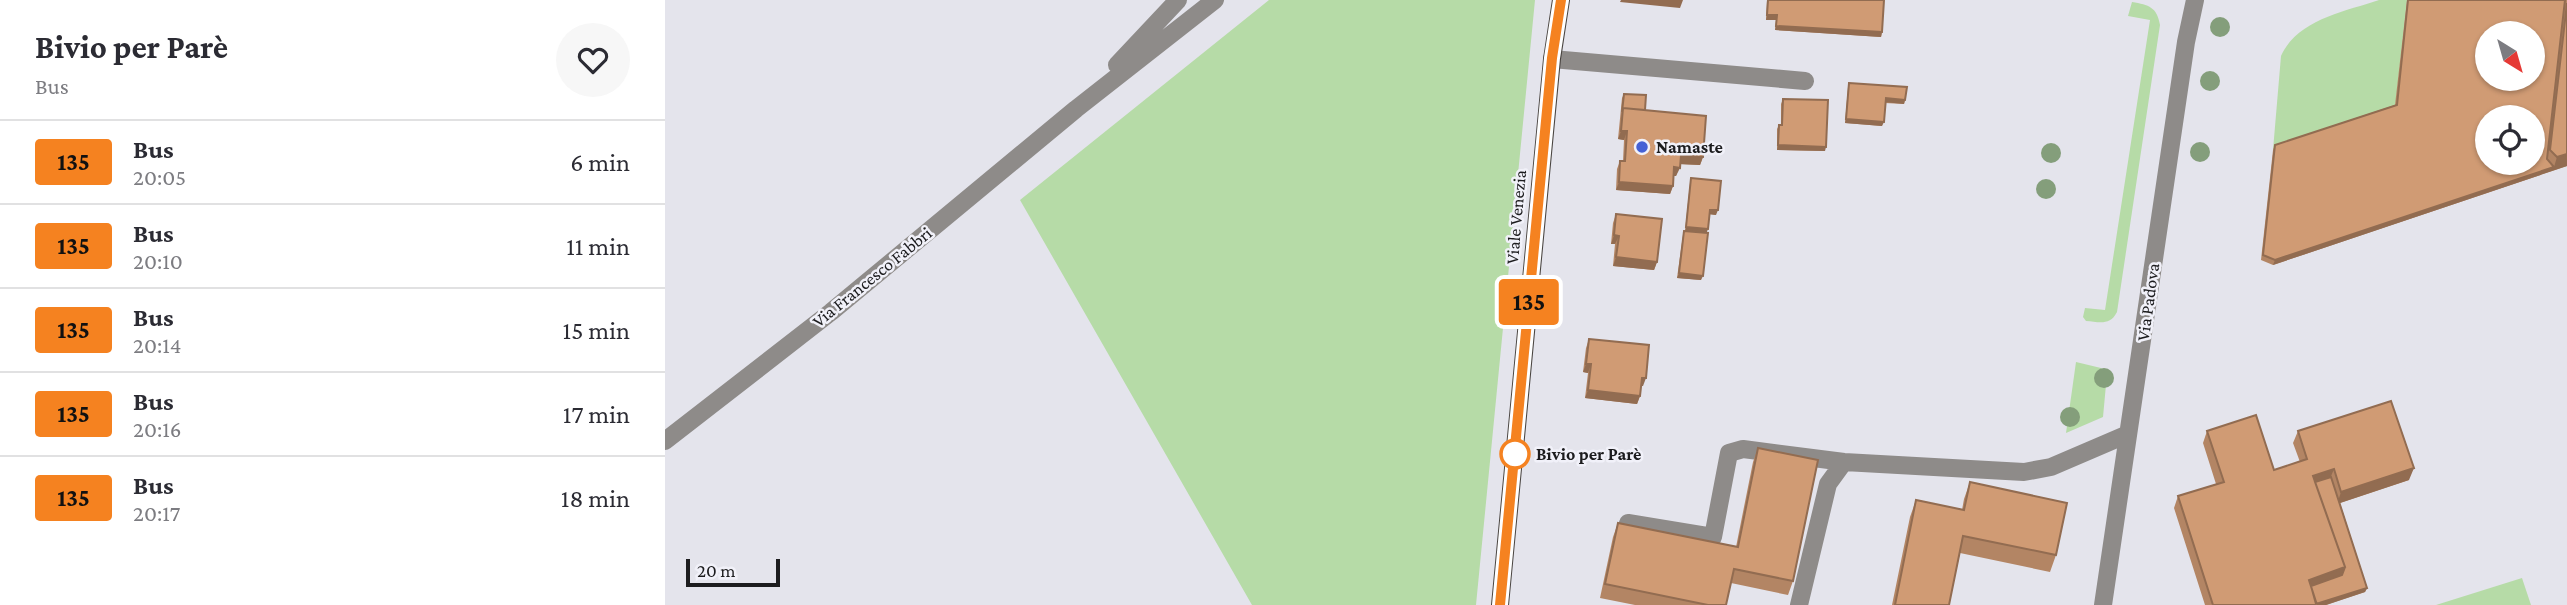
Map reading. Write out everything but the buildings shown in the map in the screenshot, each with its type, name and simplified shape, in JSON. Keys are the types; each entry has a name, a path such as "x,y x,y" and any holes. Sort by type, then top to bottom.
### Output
{"main road":[{"name":"Viale Venezia","path":"1500,605 1552,58 1560,4"}],"street":[{"name":"Via Francesco Fabbri","path":"1076,109 1178,0"},
{"name":"Via Francesco Fabbri","path":"1076,109 1199,0"},
{"name":"Via Francesco Fabbri","path":"665,441 831,312 1076,109 1215,0"},
{"name":"Via Padova","path":"2103,605 2184,56 2195,0"},
{"path":"1552,58 1805,81"},
{"path":"1628,523 1713,537 1729,453 1743,449 1844,462 2024,472 2050,467 2128,433"},
{"path":"1800,605 1828,484 1844,462"}],"green space":[{"path":"1269,0 1535,0 1476,605 1252,605 1020,200"},
{"path":"2379,0 2407,0 2395,110 2273,150 2281,56 2289,43 2310,25"},
{"path":"2132,2 2151,8 2157,14 2160,25 2117,312 2108,321 2086,321 2083,317 2085,308 2105,310 2150,20 2128,16"},
{"path":"2076,362 2101,368 2107,374 2103,417 2066,433"},
{"path":"2522,578 2531,605 2436,605"}],"bus line":[{"name":"135","path":"1500,605 1552,58 1561,0"}],"place":[{"name":"Namaste","path":"1642,147"},
{"name":"Bivio per Parè","path":"1515,454"}]}
